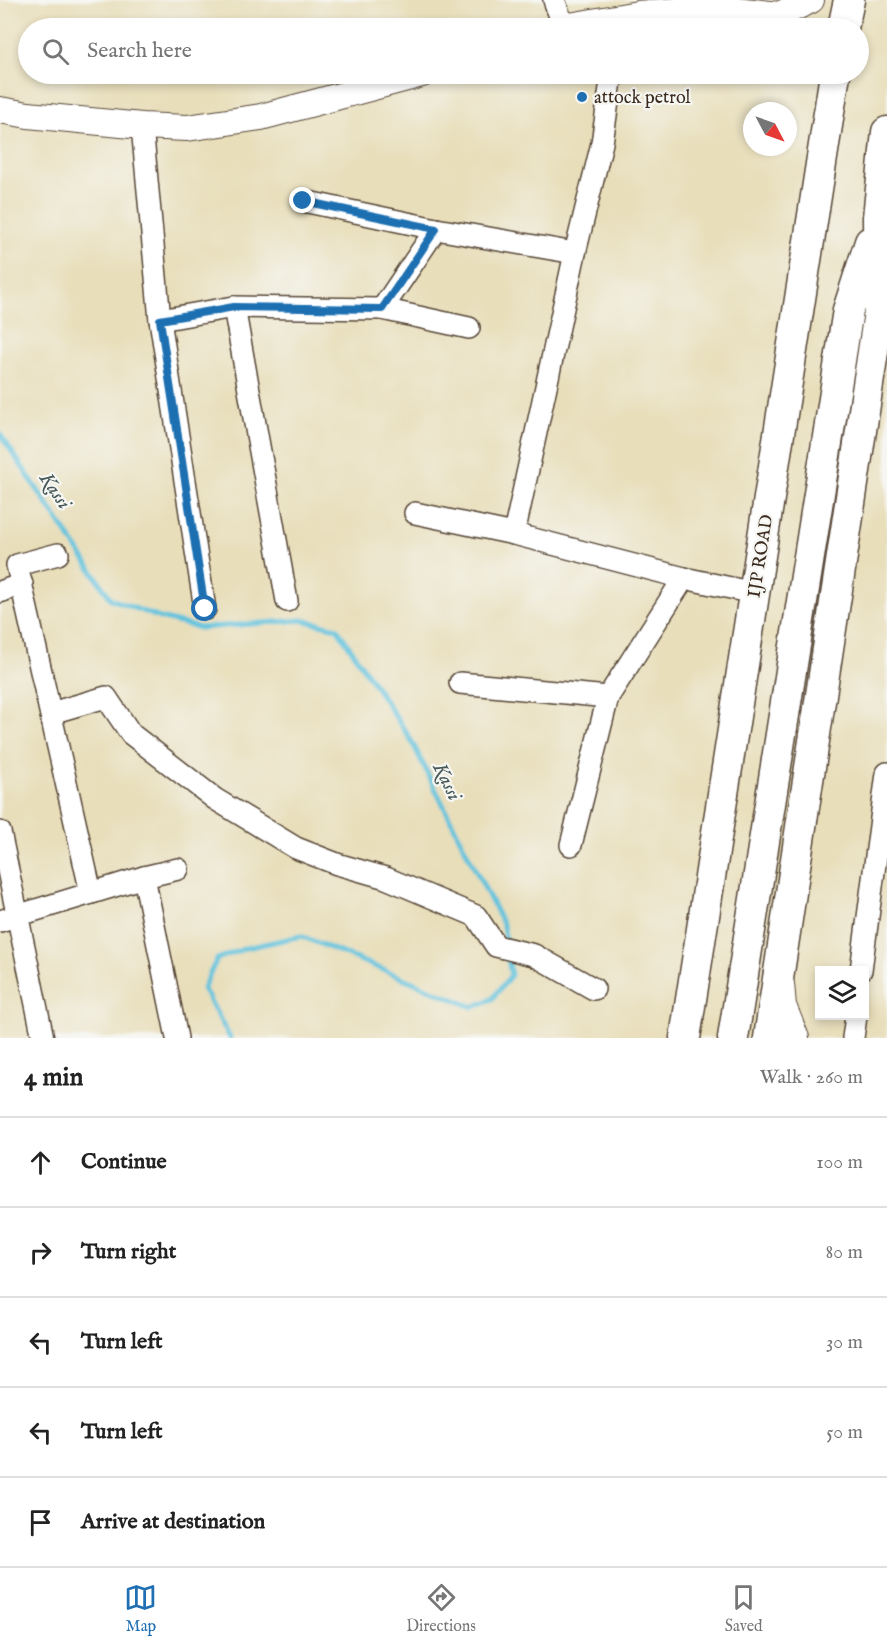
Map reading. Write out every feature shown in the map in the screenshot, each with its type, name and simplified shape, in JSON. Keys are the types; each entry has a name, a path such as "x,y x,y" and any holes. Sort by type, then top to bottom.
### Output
{"highway":[{"path":"845,18 849,0"},
{"name":"IJP ROAD","path":"685,1038 754,593 828,84"},
{"path":"769,1038 879,312 878,217 887,132"},
{"path":"733,1038 848,310 878,217"}],"main road":[{"path":"790,18 812,0"},
{"path":"630,18 638,14 717,8 766,18"},
{"path":"0,110 28,115 142,126 187,128 261,117 385,84"},
{"path":"780,972 783,1006 796,1038"}],"street":[{"path":"554,0 558,18"},
{"path":"514,534 575,253 602,143 611,84"},
{"path":"142,126 160,320 205,609"},
{"path":"303,201 436,229 575,253"},
{"path":"382,309 436,229"},
{"path":"160,320 234,307 382,309 469,328"},
{"path":"234,307 287,601"},
{"path":"415,513 514,534 684,578 754,593"},
{"path":"58,554 17,566 92,893"},
{"path":"571,845 608,697 684,578"},
{"path":"0,592 22,584"},
{"path":"460,683 608,697"},
{"path":"51,713 106,698 131,734 215,799 296,848 337,864 386,878 476,916 496,946 534,955 594,989"},
{"path":"862,966 887,772"},
{"path":"0,832 9,918 44,1038"},
{"path":"9,918 178,869"},
{"path":"144,877 177,1038"},
{"path":"853,1038 855,1020"}],"waterway":[{"name":"Kassi","path":"0,434 111,599 160,618 200,628 302,620 337,628 411,740 503,925 506,944"},
{"name":"Kassi","path":"230,1038 203,988 217,959 246,948 301,936 473,1007 492,999 511,975 507,953"}],"place":[{"name":"attock petrol","path":"582,97"}],"route":[{"path":"205,609 160,320 234,307 382,309 436,229 303,201"}]}
